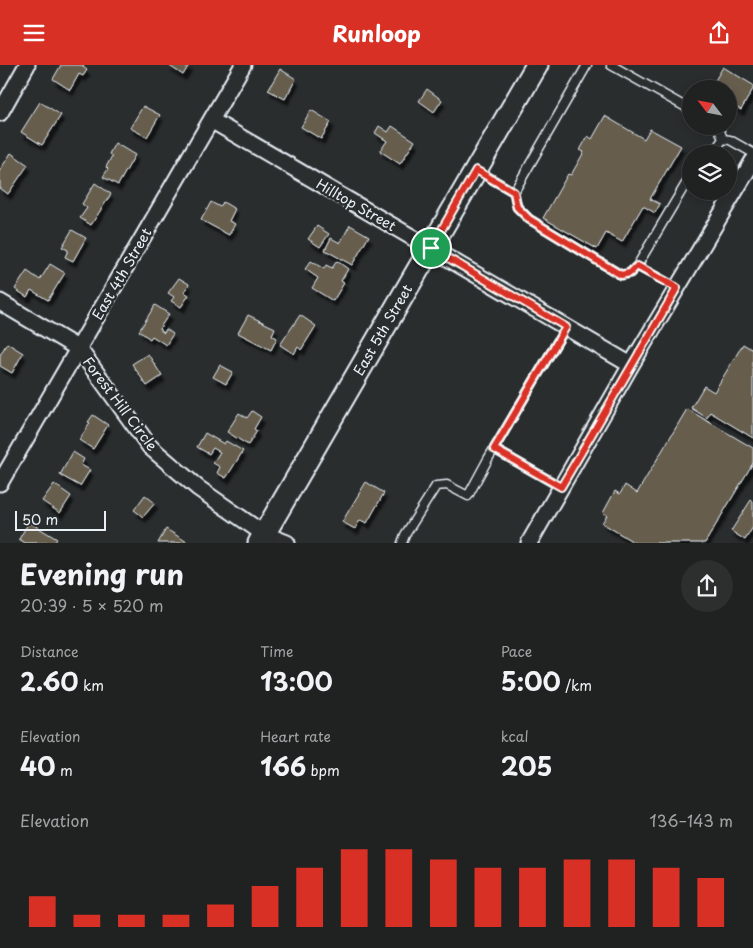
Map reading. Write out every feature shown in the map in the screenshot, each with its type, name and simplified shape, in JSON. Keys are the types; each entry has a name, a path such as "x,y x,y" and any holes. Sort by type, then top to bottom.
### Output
{"main road":[{"name":"East 5th Street","path":"261,538 537,65"}],"street":[{"path":"0,113 27,65"},
{"name":"East 4th Street","path":"0,483 243,65"},
{"name":"Hilltop Street","path":"211,120 631,365"},
{"path":"529,543 631,365 753,161"},
{"name":"Forest Hill Circle","path":"0,303 79,349 150,447 261,538 287,543"}],"lane":[{"path":"587,65 514,192 517,207 529,219 545,230 621,275 630,273 637,266 682,190"},
{"path":"611,65 682,105"},
{"path":"721,135 723,139"},
{"path":"723,139 730,140 753,153"},
{"path":"719,145 723,139"},
{"path":"476,170 514,192"},
{"path":"637,266 677,288"},
{"path":"402,543 405,535 436,486 447,485 468,496 566,327"},
{"path":"494,449 561,487"}],"building":[{"path":"61,65 84,65 83,67 87,70 83,76 79,74 70,90 53,79"},
{"path":"168,65 189,65 183,75"},
{"path":"723,67 753,85 753,89 741,110 738,108 738,80 715,80"},
{"path":"280,69 296,79 285,99 268,90"},
{"path":"427,89 442,100 434,112 419,101"},
{"path":"40,102 61,115 42,145 21,132"},
{"path":"143,106 160,115 147,137 130,128"},
{"path":"311,110 331,122 321,139 301,127"},
{"path":"605,116 644,139 650,129 681,146 650,199 660,204 655,213 643,206 622,242 606,233 597,249 543,218 568,174 571,175 584,152 580,150 588,136 592,139"},
{"path":"379,126 388,132 392,126 415,141 400,164 380,151 387,141 375,133"},
{"path":"115,143 135,155 118,185 103,177 108,169 106,167 112,156 109,154"},
{"path":"11,153 28,165 8,194 0,188 0,170"},
{"path":"95,183 111,194 91,225 80,218 87,208 82,204"},
{"path":"211,202 220,207 223,202 235,209 229,221 235,224 229,235 201,220"},
{"path":"350,225 369,236 352,265 325,250 331,238 340,243"},
{"path":"317,226 329,234 320,247 308,239"},
{"path":"72,230 86,238 73,261 65,257 68,250 62,247"},
{"path":"311,261 324,269 326,265 332,268 337,261 348,269 341,281 344,283 333,301 312,288 318,278 305,269"},
{"path":"50,264 65,273 48,300 31,290 27,297 15,289 27,271 40,280"},
{"path":"179,278 189,284 184,292 189,295 181,307 171,301 174,297 168,293"},
{"path":"155,305 169,314 159,329 164,333 166,329 173,334 166,345 152,336 150,339 139,331"},
{"path":"248,315 275,328 272,335 277,338 271,350 238,333"},
{"path":"300,315 316,326 301,350 298,347 294,354 280,345"},
{"path":"7,343 23,353 12,373 0,366 0,355"},
{"path":"743,344 753,350 753,438 710,412 707,418 691,408 704,386 714,392"},
{"path":"148,354 162,376 147,386 132,364"},
{"path":"220,365 233,372 226,384 213,377"},
{"path":"687,409 753,448 753,463 705,543 635,543 602,523 607,515 603,513 615,491 620,494 625,485 637,493"},
{"path":"252,411 261,417 254,429 257,431 248,445 227,432 239,413 247,418"},
{"path":"93,415 108,425 93,449 79,440"},
{"path":"205,433 224,444 226,441 243,451 226,478 217,473 220,467 213,463 220,452 213,448 209,454 197,447"},
{"path":"73,452 84,459 81,465 90,470 80,486 60,475"},
{"path":"366,482 384,493 367,523 360,520 355,529 342,522"},
{"path":"54,484 71,496 60,513 42,501"},
{"path":"145,495 155,503 143,517 134,510"},
{"path":"751,500 753,501 753,527 745,540 731,531"},
{"path":"29,522 57,539 54,543 25,543 19,539"},
{"path":"166,529 187,542 187,543 158,543"}],"route":[{"path":"476,170 514,192 517,207 529,219 621,275 630,273 637,266 677,288 561,487 494,449 566,327 431,248 476,170"}]}
